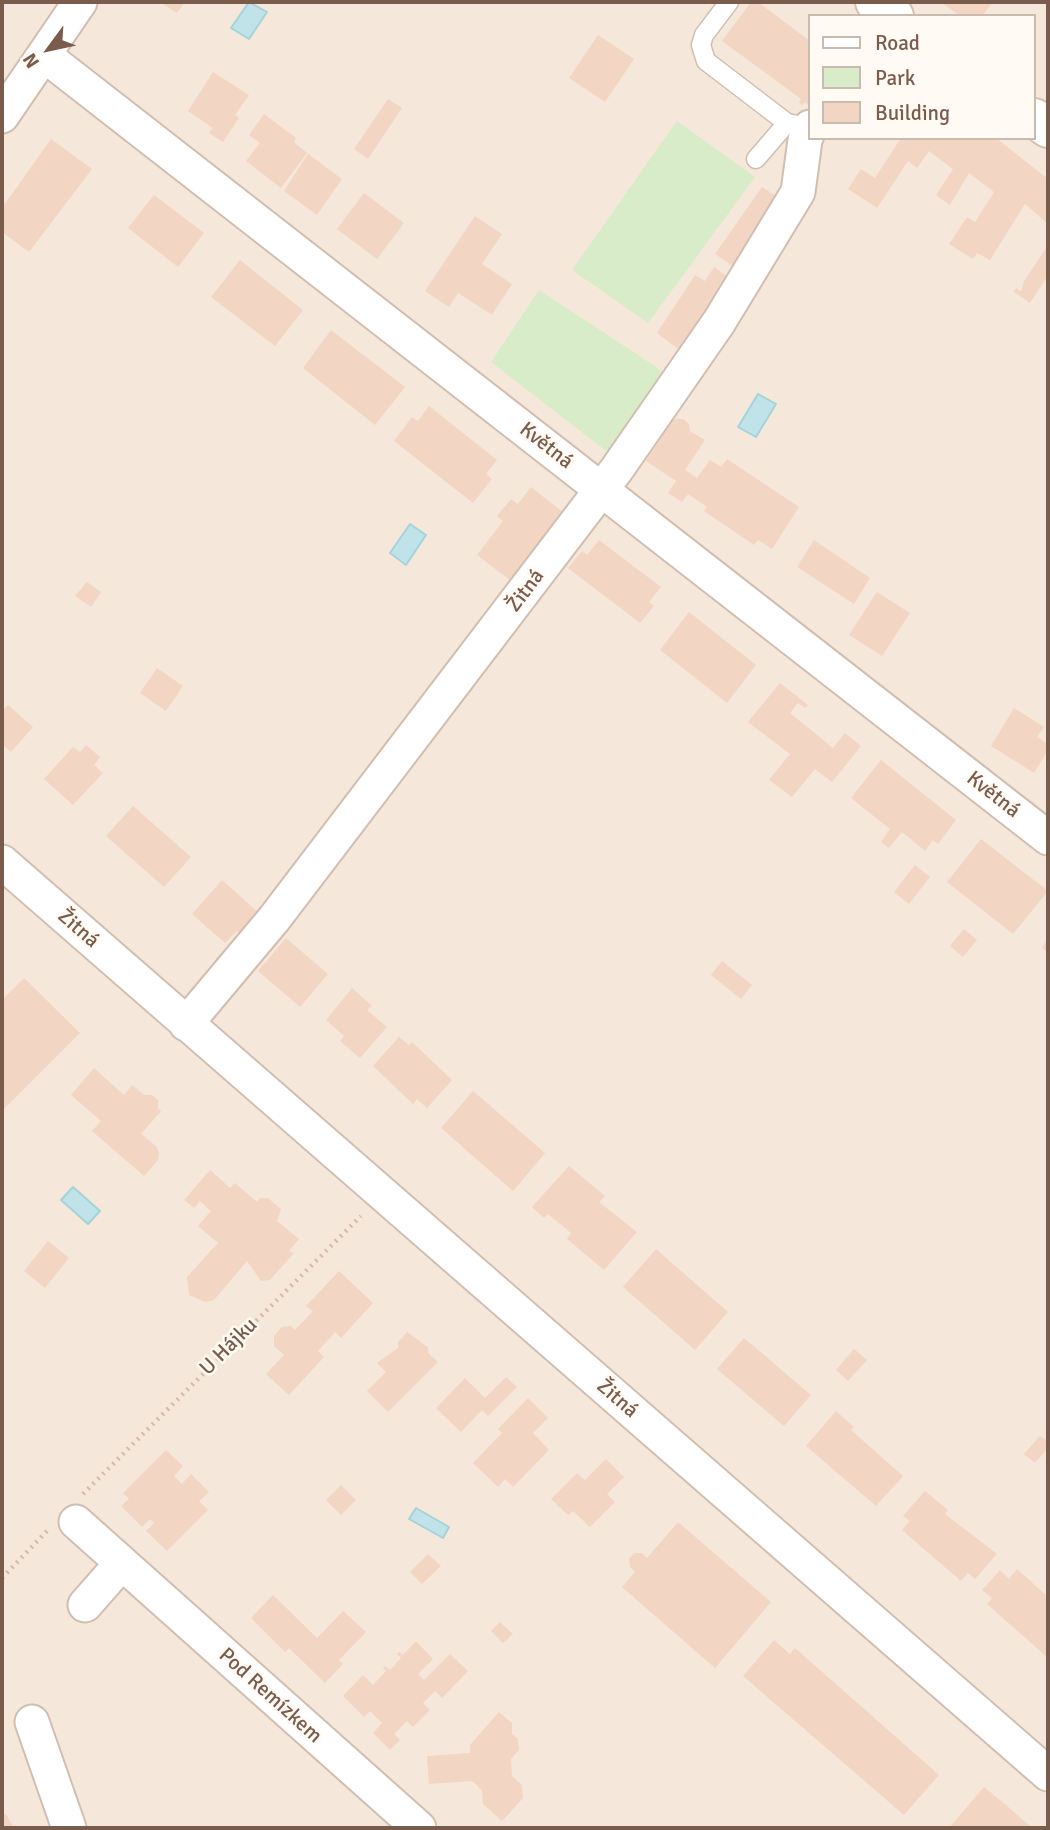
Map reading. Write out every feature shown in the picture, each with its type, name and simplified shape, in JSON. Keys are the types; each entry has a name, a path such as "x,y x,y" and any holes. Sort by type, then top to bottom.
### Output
{"street":[{"path":"2,116 80,2"},
{"name":"Květná","path":"44,55 1048,838"},
{"name":"Žitná","path":"186,1024 274,919 602,489 719,322 798,192 805,140 799,125"},
{"name":"Žitná","path":"2,862 1048,1773"},
{"name":"Pod Remízkem","path":"67,1517 419,1828"},
{"path":"85,1605 121,1564"},
{"path":"32,1722 69,1828"}],"lane":[{"path":"729,2 704,34 701,44 706,61 799,125 756,159"}],"path":[{"name":"U Hájku","path":"2,1578 67,1517 324,1250 383,1196"}],"shaded area":[{"path":"2,2 1048,2 1048,1828 2,1828"}],"green space":[{"path":"677,121 755,177 648,323 572,270"},
{"path":"539,290 670,376 614,457 491,362"}],"water":[{"path":"249,2 267,12 249,39 231,28"},
{"path":"758,394 776,404 756,437 738,427"},
{"path":"410,524 426,535 406,565 390,553"},
{"path":"73,1187 100,1211 88,1224 61,1200"},
{"path":"416,1508 449,1527 443,1538 409,1519"}],"building":[{"path":"160,2 185,2 177,13"},
{"path":"751,2 758,2 808,40 808,104 805,102 802,106 799,102 801,99 722,41"},
{"path":"941,2 993,2 984,14 957,14"},
{"path":"598,35 634,59 605,102 569,78"},
{"path":"213,72 249,95 235,115 239,118 223,142 209,133 213,128 188,111"},
{"path":"388,99 402,108 368,159 354,149"},
{"path":"264,114 296,138 294,142 307,153 281,188 246,161 260,143 249,135"},
{"path":"51,139 92,169 29,252 2,232 2,208"},
{"path":"900,140 999,140 1048,179 1048,224 1025,204 990,260 977,253 973,259 949,244 967,217 975,222 994,192 969,173 950,205 936,195 953,169 929,151 917,168 908,161 877,208 848,189 861,169 875,178"},
{"path":"308,154 342,179 317,215 284,191"},
{"path":"762,187 784,201 737,269 715,254"},
{"path":"364,193 404,223 377,259 337,229"},
{"path":"154,195 204,233 178,267 128,228"},
{"path":"475,216 502,234 482,264 512,284 492,315 458,293 449,307 425,291"},
{"path":"1048,245 1048,275 1030,303 1014,292 1016,288 1021,291 1024,281"},
{"path":"240,260 303,310 275,346 211,297"},
{"path":"714,267 734,281 685,354 657,333 695,275 705,281"},
{"path":"331,330 405,387 375,425 303,368"},
{"path":"429,406 497,460 486,474 492,479 473,503 394,441 412,417 418,421"},
{"path":"673,419 683,419 689,424 690,431 705,440 685,470 697,478 710,460 721,467 727,459 799,507 772,549 758,540 754,545 704,511 707,507 688,494 682,502 668,493 676,481 646,461"},
{"path":"531,487 565,514 511,581 477,555 503,521 497,516 511,499 518,504"},
{"path":"599,540 661,587 649,602 654,606 640,623 568,568 582,551 587,555"},
{"path":"814,540 870,578 854,604 797,567"},
{"path":"87,582 101,592 91,607 75,596"},
{"path":"877,592 910,613 882,656 849,635"},
{"path":"689,612 756,665 727,703 660,650"},
{"path":"157,668 183,686 166,711 140,693"},
{"path":"780,683 808,705 805,708 798,703 790,713 833,748 845,733 861,746 832,782 815,769 792,797 769,780 790,754 748,722"},
{"path":"8,705 33,727 11,752 2,744 2,711"},
{"path":"1014,708 1044,727 1037,737 1048,744 1048,750 1034,773 991,746"},
{"path":"86,745 100,757 94,765 103,773 73,805 44,779 73,747 80,752"},
{"path":"881,760 956,820 938,844 933,840 925,851 902,832 889,848 881,842 890,829 851,798"},
{"path":"133,806 191,857 164,887 106,836"},
{"path":"981,839 1048,891 1013,934 947,882"},
{"path":"915,865 930,877 909,904 894,892"},
{"path":"222,880 261,915 243,936 237,931 225,943 192,914"},
{"path":"964,929 977,940 963,957 950,946"},
{"path":"1048,937 1048,953 1042,948"},
{"path":"286,938 328,974 300,1007 258,971"},
{"path":"722,961 752,985 741,999 711,975"},
{"path":"24,978 80,1033 2,1111 2,1000"},
{"path":"352,988 372,1006 367,1010 387,1027 360,1058 340,1041 344,1036 326,1020"},
{"path":"399,1037 409,1045 412,1042 452,1080 427,1108 417,1099 413,1104 373,1066"},
{"path":"94,1068 124,1095 132,1085 144,1095 152,1095 158,1100 158,1108 161,1111 141,1134 157,1147 158,1160 144,1176 92,1131 101,1121 71,1095"},
{"path":"473,1091 545,1153 513,1191 441,1128"},
{"path":"569,1166 605,1196 599,1202 637,1232 604,1270 567,1239 571,1233 548,1214 544,1218 532,1207"},
{"path":"210,1170 230,1188 235,1183 257,1202 260,1198 268,1198 281,1209 277,1221 299,1239 289,1251 294,1253 270,1280 261,1281 247,1261 214,1300 205,1302 189,1295 187,1277 218,1243 198,1226 211,1211 200,1201 194,1208 184,1200"},
{"path":"48,1241 69,1258 45,1288 24,1271"},
{"path":"656,1249 728,1312 695,1350 623,1287"},
{"path":"339,1271 373,1303 341,1338 335,1332 318,1351 324,1357 289,1395 266,1374 284,1355 274,1346 274,1336 282,1327 291,1326 295,1330 313,1311 306,1306"},
{"path":"407,1332 428,1347 428,1353 438,1362 388,1412 367,1391 386,1372 377,1363 398,1348 398,1342"},
{"path":"744,1338 811,1395 784,1426 717,1369"},
{"path":"854,1349 867,1360 848,1381 836,1370"},
{"path":"506,1377 517,1387 488,1416 482,1410 461,1432 436,1408 465,1378 485,1398"},
{"path":"528,1398 548,1418 533,1433 549,1450 513,1487 505,1479 498,1487 473,1463 502,1433 498,1429"},
{"path":"836,1411 854,1427 851,1430 903,1476 876,1506 806,1446"},
{"path":"1040,1436 1048,1442 1048,1448 1035,1463 1024,1454"},
{"path":"166,1450 183,1466 174,1476 182,1484 191,1474 209,1492 199,1501 208,1510 167,1551 146,1531 154,1523 150,1519 142,1527 121,1506 129,1499 123,1493"},
{"path":"606,1459 624,1477 607,1494 615,1502 590,1527 573,1511 568,1515 551,1499 577,1473 585,1480"},
{"path":"341,1485 356,1500 341,1515 326,1500"},
{"path":"925,1491 948,1510 945,1514 997,1554 975,1579 968,1573 961,1581 902,1530 910,1521 903,1516"},
{"path":"678,1522 771,1602 715,1668 622,1587 635,1572 630,1567 629,1559 634,1553 642,1553 647,1558"},
{"path":"428,1554 441,1566 422,1584 410,1572"},
{"path":"1017,1569 1048,1597 1048,1658 987,1604 992,1598 982,1590 1000,1570 1009,1579"},
{"path":"273,1595 317,1638 343,1611 366,1632 339,1660 343,1664 325,1683 289,1648 285,1652 251,1618"},
{"path":"500,1622 513,1634 503,1643 491,1631"},
{"path":"774,1640 790,1654 795,1648 939,1775 904,1815 743,1676"},
{"path":"416,1641 433,1659 418,1674 424,1680 450,1654 468,1671 442,1698 435,1691 423,1703 430,1710 413,1727 407,1721 394,1734 400,1740 390,1750 373,1733 382,1723 370,1711 364,1717 343,1696 363,1675 373,1685 386,1671 383,1668 385,1666 390,1670 401,1658 397,1654 399,1652 403,1655"},
{"path":"499,1712 512,1723 512,1734 518,1739 519,1750 511,1759 512,1776 522,1785 523,1798 502,1821 483,1804 482,1790 472,1781 429,1784 427,1756 470,1753 470,1745"},
{"path":"984,1787 1006,1805 1032,1828 949,1828"},
{"path":"6,1814 14,1828 2,1828 2,1816"}]}
